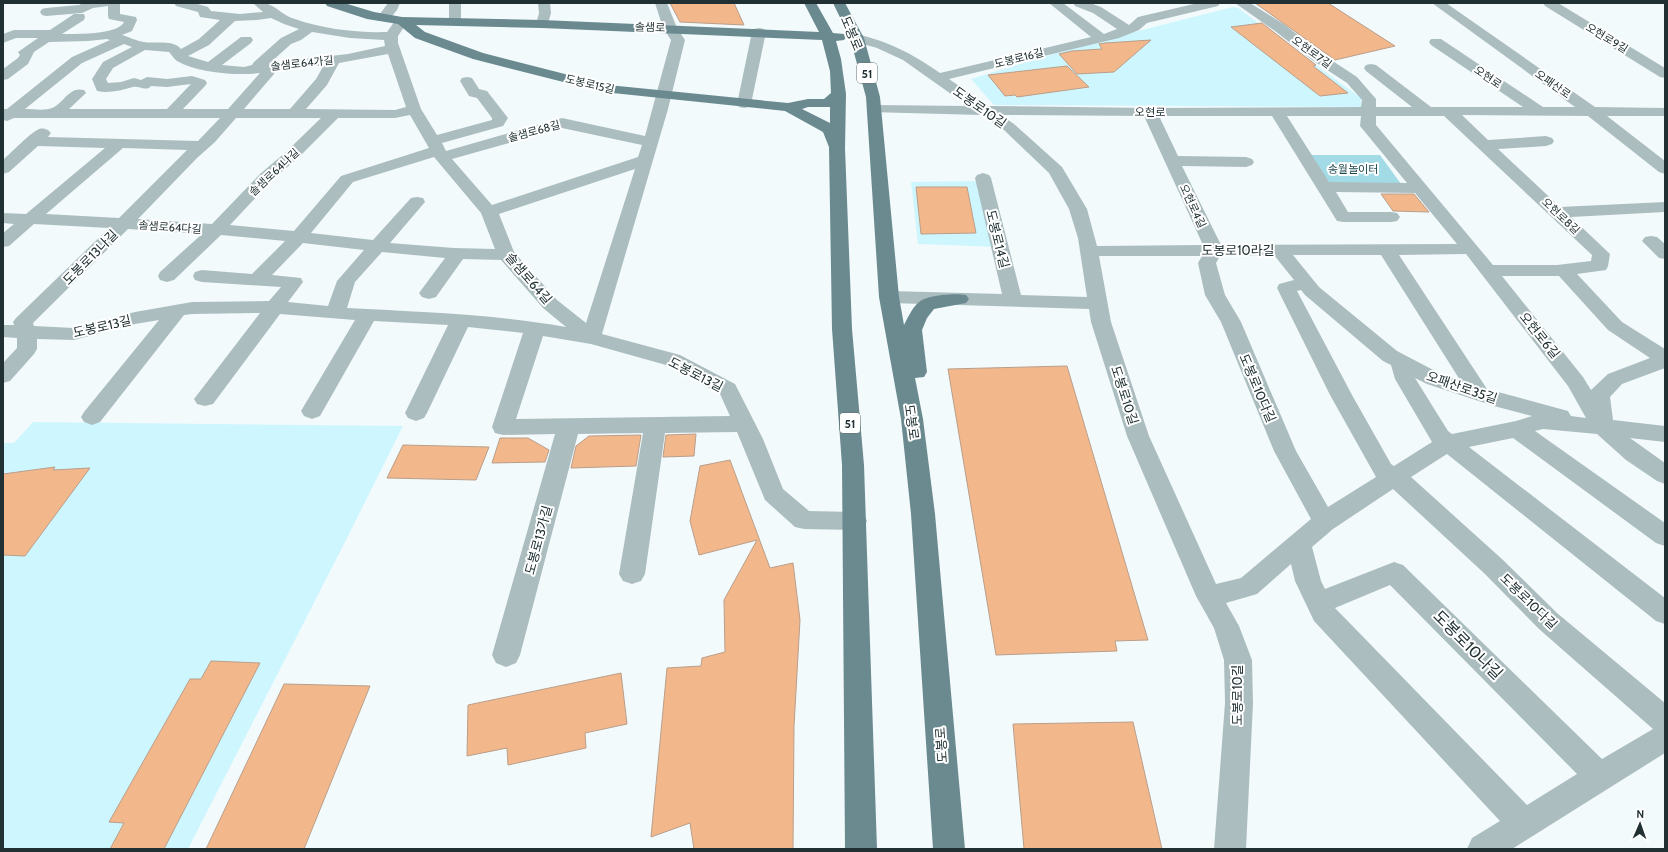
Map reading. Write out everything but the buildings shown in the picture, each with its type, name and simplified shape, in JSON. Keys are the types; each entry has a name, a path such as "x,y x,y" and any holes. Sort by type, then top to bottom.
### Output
{"main road":[{"name":"솔샘로","path":"332,3 372,16 402,21 455,21 670,28 857,38"},
{"name":"도봉로","path":"810,3 820,17 834,58 838,94 836,118 842,329 854,465 861,849"},
{"name":"도봉로","path":"839,3 857,38 871,87 874,109 889,297 912,419 921,497 949,849"},
{"name":"도봉로15길","path":"402,21 420,35 478,56 608,89 744,104 788,107"},
{"path":"788,107 808,103 827,103 838,94"},
{"path":"788,107 830,129 837,148"},
{"path":"921,497 924,423 912,330 918,316 928,304 959,299"}],"street":[{"path":"46,12 82,9 90,4 104,3"},
{"path":"108,34 128,28 131,20 114,16 114,3"},
{"path":"180,3 204,10 205,14 216,16 263,16 274,13"},
{"path":"259,3 280,18 311,27 354,35 379,37 392,43 402,21"},
{"path":"383,18 393,7 394,3"},
{"path":"455,3 455,21"},
{"path":"542,24 545,13 544,3"},
{"path":"591,338 652,141 678,40 670,28 661,3"},
{"path":"1055,3 1101,38"},
{"path":"1079,3 1097,10 1128,30"},
{"path":"1177,3 1189,9"},
{"name":"도봉로16길","path":"937,78 1114,35 1128,30 1143,20 1214,3"},
{"name":"오현로7길","path":"1241,3 1280,28 1317,57 1352,80 1369,99 1368,112"},
{"name":"오패산로","path":"1438,3 1593,112 1665,169"},
{"name":"오현로9길","path":"1549,3 1665,74"},
{"path":"112,114 145,83 182,58 191,49 209,38 233,16"},
{"path":"3,76 23,61 28,53 25,52 79,17"},
{"path":"263,68 259,65 286,41 296,37 311,27"},
{"path":"744,104 759,32"},
{"path":"3,39 14,34 48,36"},
{"name":"솔샘로64가길","path":"48,36 73,38 108,34 143,46 166,47 174,49 182,58 211,67 244,70 348,58 392,43"},
{"name":"솔샘로64가길","path":"166,47 182,40 209,38"},
{"name":"도봉로10길","path":"857,38 896,51 908,57 1009,127 1056,170 1078,209 1087,238 1101,322 1138,436 1209,596 1226,626 1238,660 1239,703 1230,849"},
{"path":"6,115 77,60 122,40"},
{"path":"211,67 246,40"},
{"name":"오현로","path":"1436,42 1541,112"},
{"name":"솔샘로64길","path":"392,43 414,109 437,149 489,212 506,254 550,304 591,338"},
{"path":"143,46 108,64 99,79 102,88 123,86 134,82 167,83 192,80 200,83 171,113"},
{"path":"294,114 330,70 333,60"},
{"name":"도봉로13나길","path":"3,376 27,349 27,333 23,322 124,223 191,154 210,139 269,71 263,68"},
{"path":"1371,68 1427,111"},
{"path":"256,280 298,237 347,179 437,149 498,123 500,118 482,94 474,93 467,81"},
{"path":"6,165 33,142 79,93"},
{"path":"6,115 60,113 395,114 414,109"},
{"name":"오현로","path":"874,109 1149,112 1665,112"},
{"name":"오현로8길","path":"1448,111 1601,254 1599,266 1563,270 1488,270"},
{"name":"오현로4길","path":"1149,112 1214,250"},
{"path":"1277,112 1344,217 1391,217"},
{"name":"오현로6길","path":"1368,112 1368,126 1488,270 1576,382 1603,427 1634,454 1665,475"},
{"name":"솔샘로64나길","path":"216,230 266,177 292,155 334,114"},
{"name":"솔샘로68길","path":"437,149 562,123 642,141 652,141"},
{"path":"1483,145 1546,141"},
{"path":"33,142 201,146"},
{"path":"3,242 120,144"},
{"path":"489,212 646,160"},
{"path":"1172,161 1246,162"},
{"name":"도봉로14길","path":"983,178 1013,300"},
{"path":"1325,187 1420,188"},
{"path":"336,313 346,281 417,202"},
{"path":"1557,212 1665,207"},
{"name":"솔샘로64다길","path":"3,218 124,223 298,237 458,254 506,254"},
{"name":"솔샘로64다길","path":"166,276 216,230"},
{"path":"1650,241 1665,254"},
{"name":"도봉로10다길","path":"1214,250 1207,263 1215,295 1231,322 1285,451 1324,522"},
{"name":"오패산로35길","path":"1279,250 1312,292 1390,356 1434,379 1603,427 1665,434"},
{"path":"1386,250 1479,393"},
{"name":"도봉로10라길","path":"1089,251 1471,250"},
{"path":"430,293 458,254"},
{"path":"1563,270 1615,326 1665,359"},
{"path":"202,276 294,282 205,399"},
{"name":"도봉로10다길","path":"1305,283 1286,288 1341,395 1383,470 1395,478 1433,510 1494,567 1548,621 1665,721"},
{"path":"889,297 1098,303"},
{"name":"도봉로13길","path":"3,331 74,334 135,318 192,308 274,307 336,313 461,320 535,328 591,338 673,360 728,389 752,439 773,494 804,520 855,521"},
{"path":"92,417 177,311"},
{"path":"312,411 368,315"},
{"path":"416,414 461,320"},
{"path":"535,328 503,427 745,424"},
{"path":"1209,596 1248,587 1324,522 1448,443 1517,429 1542,421 1603,427 1598,395 1615,379 1665,359"},
{"path":"1402,362 1405,379 1440,437 1665,613"},
{"path":"632,574 655,424"},
{"name":"도봉로13가길","path":"506,655 569,426"},
{"path":"1517,429 1665,536"},
{"path":"1299,544 1308,581 1323,613 1524,824"},
{"name":"도봉로10나길","path":"1318,603 1394,572 1600,777"},
{"path":"1483,849 1665,737"}],"shaded area":[{"path":"1233,7 1238,8 1361,98 1361,107 994,105 971,79 1083,45"},
{"path":"976,181 1000,247 918,244 911,182"},
{"path":"33,422 403,426 188,849 3,849 3,443 14,443"}],"green space":[{"name":"송월놀이터","path":"1307,155 1380,155 1401,184 1323,183"}]}
